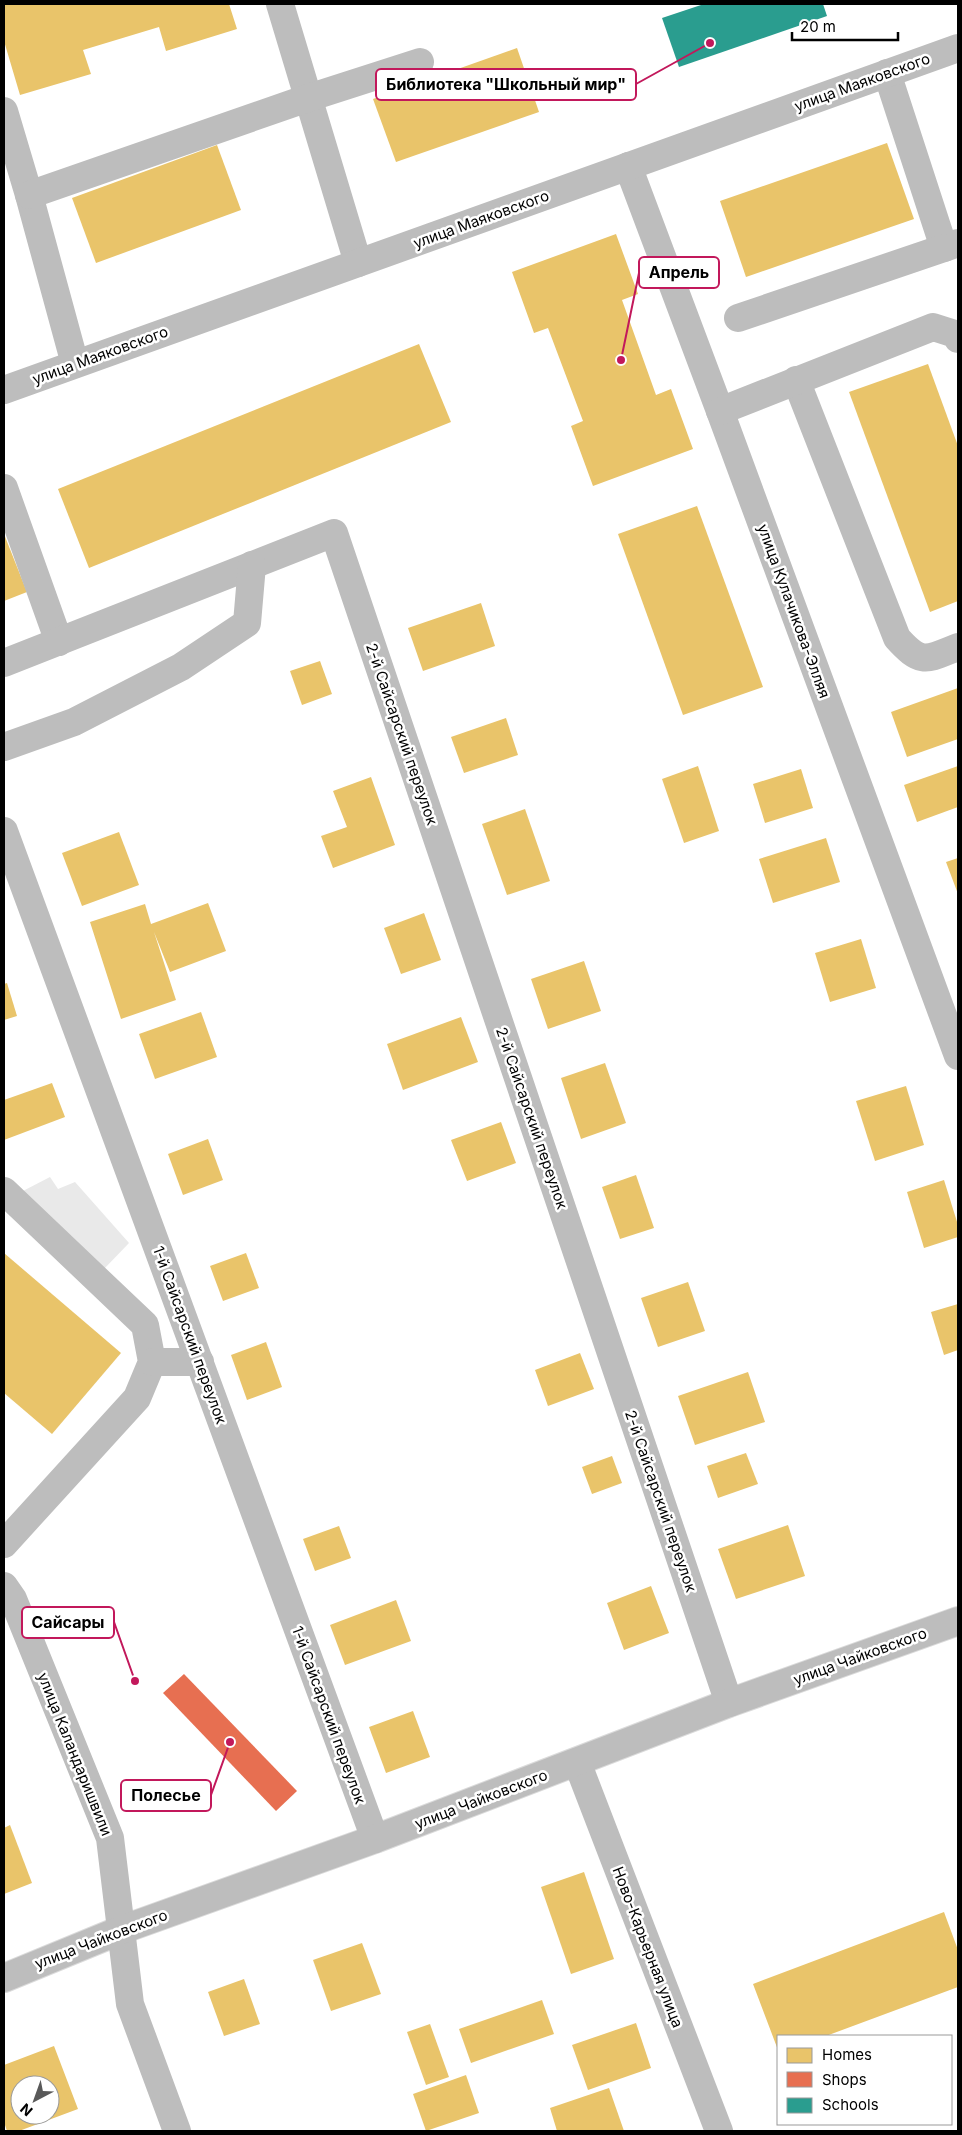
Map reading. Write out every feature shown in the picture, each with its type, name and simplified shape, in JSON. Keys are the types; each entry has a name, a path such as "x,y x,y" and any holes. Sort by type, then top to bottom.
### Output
{"street":[{"path":"280,4 358,263"},
{"name":"улица Маяковского","path":"4,390 958,48"},
{"path":"29,196 308,98 420,62"},
{"path":"738,318 951,246 887,73"},
{"path":"4,111 75,364"},
{"name":"улица Кулачикова-Элляя","path":"628,166 958,1056"},
{"path":"720,411 933,327 955,334 958,338"},
{"path":"796,380 897,638 911,654 928,659 958,648"},
{"path":"4,488 58,642"},
{"name":"2-й Сайсарский переулок","path":"252,565 334,533 729,1703"},
{"path":"4,663 252,565 247,623 181,667 74,722 4,747"},
{"name":"1-й Сайсарский переулок","path":"4,831 375,1839"},
{"path":"4,1191 144,1325 152,1362 137,1398 4,1544"},
{"path":"152,1362 200,1362"},
{"name":"улица Каландаришвили","path":"4,1586 13,1599 110,1838 130,2004 177,2131"},
{"name":"улица Чайковского","path":"4,1978 121,1930 375,1839 729,1703 958,1621"},
{"name":"Ново-Карьерная улица","path":"577,1762 719,2131"}],"shaded area":[{"path":"50,1177 58,1189 75,1182 129,1243 103,1270 21,1192"}],"building: Homes":[{"path":"4,4 229,4 237,29 166,51 159,27 83,50 91,74 20,95 4,41"},
{"path":"517,48 539,112 396,162 373,99"},
{"path":"887,143 914,219 746,277 720,201"},
{"path":"217,145 241,210 96,263 72,198"},
{"path":"616,234 638,294 622,300 656,395 671,389 693,449 593,486 571,426 583,421 548,328 534,333 512,272"},
{"path":"419,344 451,422 89,568 58,489"},
{"path":"928,364 958,446 958,601 930,612 849,392"},
{"path":"697,506 763,687 683,715 618,534"},
{"path":"4,534 27,592 4,601"},
{"path":"481,603 495,646 423,671 408,628"},
{"path":"320,661 332,694 302,705 290,671"},
{"path":"958,688 958,739 907,757 891,712"},
{"path":"506,718 518,755 464,773 451,737"},
{"path":"698,766 719,831 684,843 662,779"},
{"path":"958,766 958,807 917,822 904,785"},
{"path":"801,769 813,808 765,823 753,784"},
{"path":"371,777 395,845 333,868 321,836 347,827 333,791"},
{"path":"525,809 550,881 507,895 482,824"},
{"path":"119,832 139,885 82,906 62,853"},
{"path":"826,838 840,882 773,903 759,859"},
{"path":"958,858 958,894 946,862"},
{"path":"208,903 226,951 170,972 154,932 176,1000 121,1019 90,922 145,904 151,924"},
{"path":"424,913 441,960 401,974 384,928"},
{"path":"861,939 876,988 830,1002 815,953"},
{"path":"584,961 601,1011 548,1029 531,979"},
{"path":"7,983 17,1016 4,1020 4,984"},
{"path":"201,1012 217,1057 155,1079 139,1034"},
{"path":"461,1017 478,1062 403,1090 387,1044"},
{"path":"605,1063 626,1123 581,1139 561,1078"},
{"path":"52,1083 65,1117 4,1140 4,1100"},
{"path":"906,1086 924,1145 875,1161 856,1101"},
{"path":"501,1122 516,1163 467,1181 451,1140"},
{"path":"208,1139 223,1180 183,1195 168,1154"},
{"path":"636,1175 654,1228 620,1239 602,1187"},
{"path":"944,1180 958,1225 958,1237 924,1248 907,1192"},
{"path":"4,1253 121,1353 52,1434 4,1393"},
{"path":"246,1253 259,1288 223,1301 210,1266"},
{"path":"688,1282 705,1331 658,1347 641,1298"},
{"path":"958,1304 958,1350 944,1355 931,1312"},
{"path":"266,1342 282,1387 247,1400 231,1355"},
{"path":"580,1353 594,1389 548,1406 535,1370"},
{"path":"748,1372 765,1422 695,1445 678,1396"},
{"path":"746,1453 758,1484 718,1498 707,1466"},
{"path":"612,1456 622,1483 592,1494 582,1467"},
{"path":"788,1525 805,1576 736,1599 718,1549"},
{"path":"339,1526 351,1558 315,1571 303,1539"},
{"path":"651,1586 669,1633 624,1650 607,1603"},
{"path":"396,1600 411,1641 345,1665 330,1625"},
{"path":"413,1711 430,1757 386,1773 369,1727"},
{"path":"10,1825 32,1883 4,1894 4,1828"},
{"path":"584,1872 614,1959 571,1974 541,1887"},
{"path":"944,1912 958,1950 958,1987 829,2035 777,2035 777,2047 753,1984"},
{"path":"362,1943 381,1994 331,2011 313,1960"},
{"path":"244,1979 260,2024 224,2036 208,1992"},
{"path":"542,2000 554,2034 471,2063 459,2029"},
{"path":"636,2023 651,2068 588,2090 572,2045"},
{"path":"430,2024 449,2077 426,2085 407,2032"},
{"path":"54,2046 78,2109 60,2116 60,2075 10,2075 10,2125 35,2125 19,2131 7,2131 4,2122 4,2065"},
{"path":"466,2075 479,2113 426,2131 413,2094"},
{"path":"609,2088 624,2131 557,2131 550,2108"}],"building: Shops":[{"path":"184,1674 297,1791 276,1811 163,1693"}],"building: Schools":[{"path":"704,4 823,4 827,16 679,67 662,18"}],"place":[{"name":"Библиотека \"Школьный мир\"","path":"710,43"},
{"name":"Апрель","path":"621,360"},
{"name":"Сайсары","path":"135,1681"},
{"name":"Полесье","path":"230,1742"}]}
